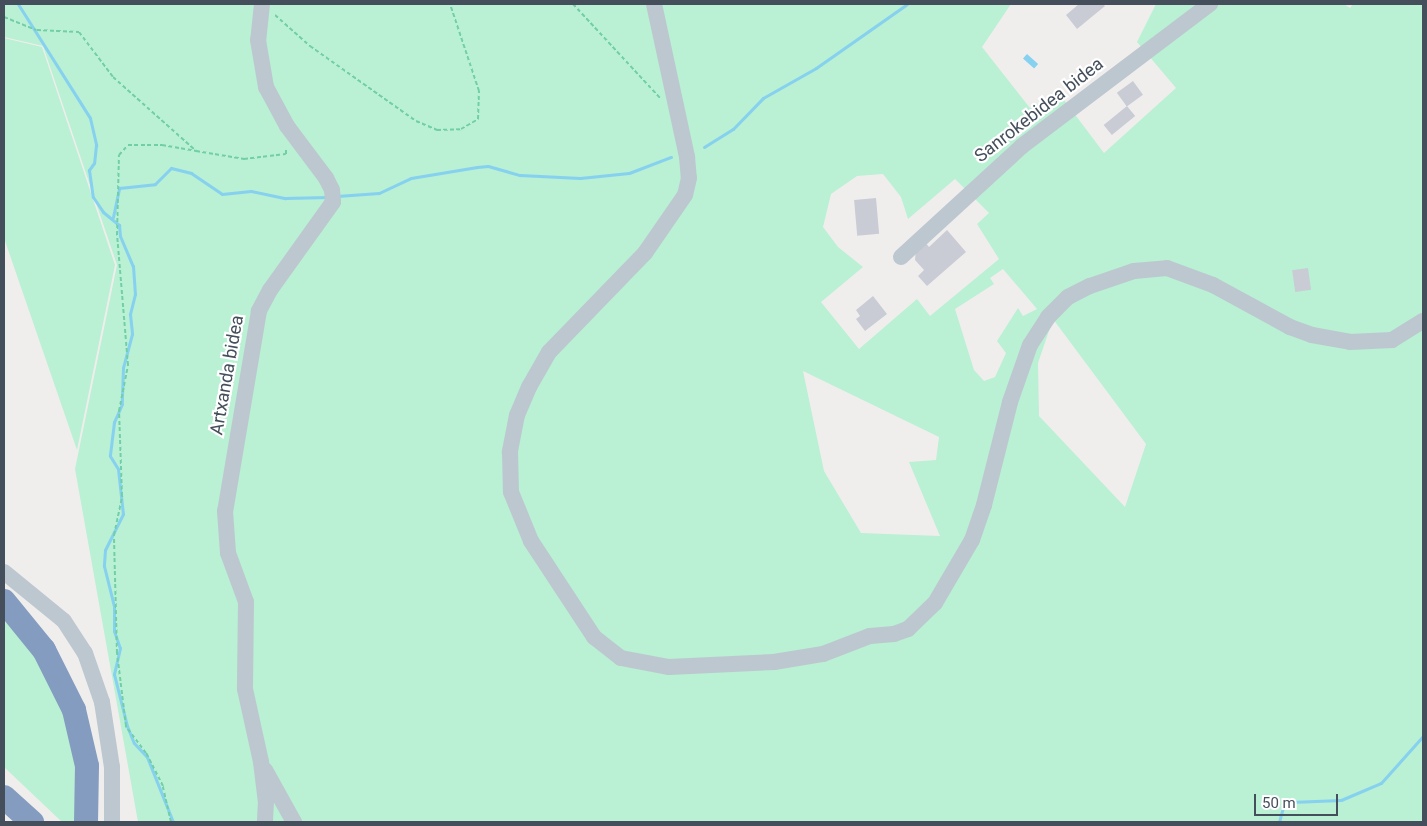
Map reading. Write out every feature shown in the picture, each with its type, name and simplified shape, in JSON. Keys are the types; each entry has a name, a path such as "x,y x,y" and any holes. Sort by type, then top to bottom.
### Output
{"highway":[{"path":"4,601 25,624 57,670 74,710 87,766 86,822"},
{"path":"4,612 25,624"},
{"path":"4,797 32,822"}],"street":[{"path":"654,4 676,117 687,157 689,178 685,195 645,253 549,352 529,387 517,415 510,452 511,492 531,541 594,637 621,658 640,664 669,667 774,662 822,654 870,636 894,634 908,629 935,603 972,540 984,505 1010,402 1030,345 1048,317 1062,304 1090,286 1134,271 1167,268 1213,285 1290,327 1312,335 1350,342 1392,340 1423,320"},
{"name":"Sanrokebidea bidea","path":"901,257 1022,146 1210,4"},
{"name":"Artxanda bidea","path":"265,7 260,63 266,86 287,126 326,178 332,190 333,202 270,290 259,311 225,511 228,553 246,602 245,689 261,762 266,801 265,822"},
{"path":"4,572 64,621 85,653 102,702 112,767 112,822"},
{"name":"Artxanda bidea","path":"261,762 294,822"}],"path":[{"path":"265,7 310,46 416,121 437,130 461,129 478,119 479,92 450,4"},
{"path":"572,4 627,59 676,117"},
{"path":"4,17 37,30 79,32 113,77 196,151"},
{"path":"171,822 163,786 146,753 126,726 117,653 114,535 122,496 119,411 128,365 117,235 119,155 128,145 162,145 244,158 286,154 287,126"}],"green space":[{"path":"4,4 1011,4 982,47 1030,108 1058,92 1104,153 1176,88 1137,42 1156,4 1344,4 1350,8 1353,4 1423,4 1423,822 138,822 75,469 117,265 43,46 4,37","holes":["883,174 901,197 908,219 955,179 989,213 977,224 999,259 930,316 917,299 859,349 821,302 863,267 838,247 823,227 831,194 857,176","1003,269 1037,309 1023,316 1018,308 997,341 1006,353 995,377 984,381 974,370 955,309 994,284 990,278","1053,319 1146,444 1125,507 1039,416 1038,363","803,371 939,437 936,460 909,462 940,536 861,533 824,471"]},
{"path":"4,38 42,47 115,265 77,450 4,238"},
{"path":"4,621 25,638 58,689 77,760 75,822 62,822 4,767"}],"water":[{"path":"1027,54 1038,64 1034,68 1023,58"}],"building":[{"path":"1079,4 1103,4 1105,6 1077,29 1066,15"},
{"path":"1133,81 1143,95 1127,107 1117,93"},
{"path":"1127,106 1135,116 1112,135 1104,125"},
{"path":"876,198 879,234 857,236 854,200"},
{"path":"947,230 966,252 927,286 918,276 924,270 915,260 916,249 925,242 929,247"},
{"path":"1308,268 1311,290 1295,292 1292,270"},
{"path":"873,296 887,314 865,331 856,319 860,316 856,310"}],"waterway":[{"path":"18,4 90,118 96,145 94,163 89,170 93,197 103,212 119,225 120,236 133,266 135,294 130,314 132,334 123,368 122,404 114,422 110,456 118,469 123,514 105,550 104,566 114,606 114,631 120,648 114,674 127,726 134,743 147,757 173,822"},
{"path":"704,147 733,129 763,98 816,68 907,4"},
{"path":"337,196 379,193 411,178 477,167 488,166 520,175 580,178 629,173 671,157"},
{"path":"113,217 119,188 155,184 171,168 191,173 222,194 251,191 285,198 329,197"},
{"path":"1279,822 1283,807 1291,802 1341,800 1381,783 1423,736"}]}
